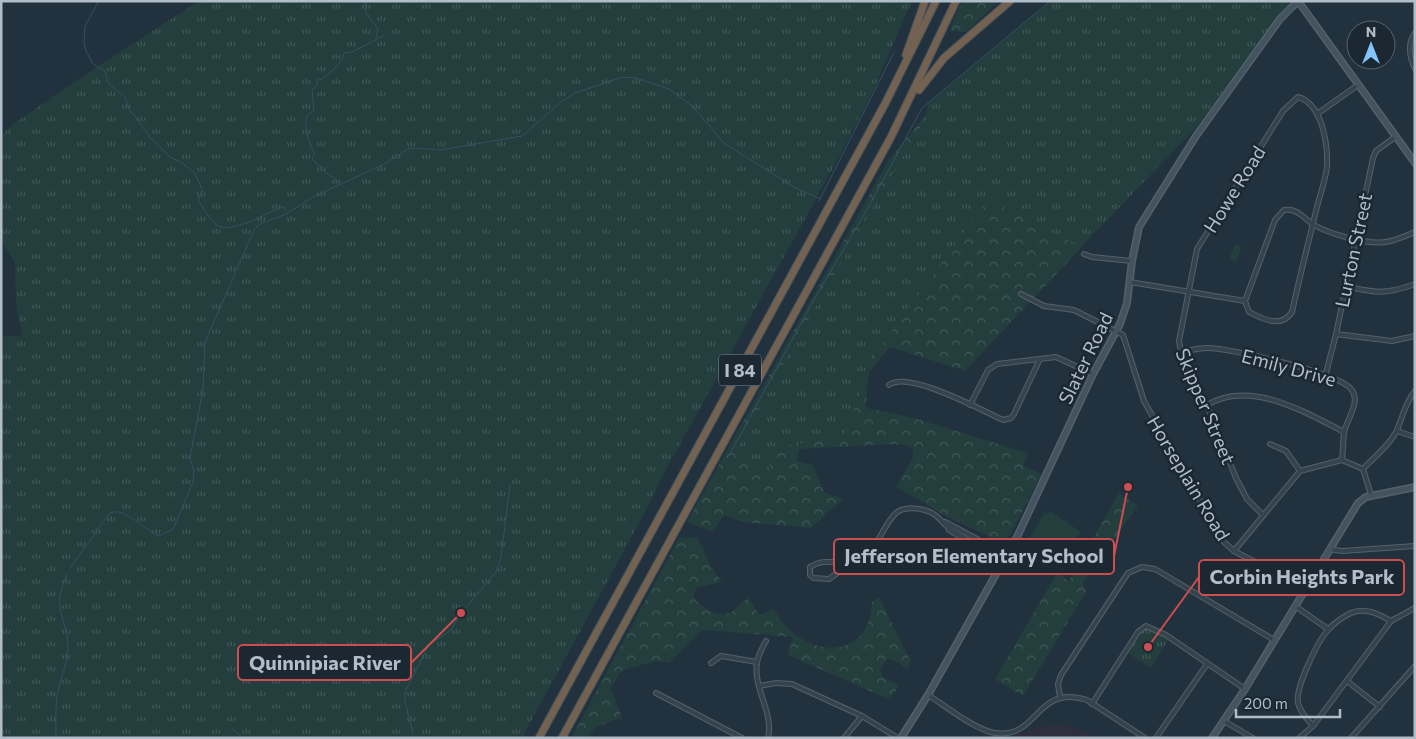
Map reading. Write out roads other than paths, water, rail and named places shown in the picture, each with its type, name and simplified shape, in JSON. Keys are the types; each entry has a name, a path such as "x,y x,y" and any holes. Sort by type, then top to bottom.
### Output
{"highway":[{"path":"894,88 920,20 925,1"},
{"name":"I 84","path":"539,738 894,88 936,1"},
{"name":"I 84","path":"562,738 904,111 956,1"},
{"path":"904,111 944,58 1010,1"}],"main road":[{"path":"1298,1 1415,163"},
{"name":"Slater Road","path":"900,738 928,695 1018,535 1093,374 1124,314 1139,227 1191,144 1280,19 1298,1"},
{"path":"1212,738 1245,689 1358,502 1371,496 1415,487"}],"street":[{"path":"1415,33 1410,41 1409,51 1415,69"},
{"path":"1358,85 1317,114 1325,138 1326,168 1313,224 1292,312 1282,322 1264,319 1249,312 1245,301 1279,214 1284,210 1292,209 1313,224 1327,232 1354,238 1385,242 1415,232"},
{"name":"Howe Road","path":"1189,290 1197,249 1283,111 1298,98 1302,99 1317,114"},
{"name":"Lurton Street","path":"1326,373 1336,334 1354,238 1372,158 1376,151 1395,137"},
{"path":"1084,254 1092,257 1132,261"},
{"path":"1130,282 1189,290 1245,301"},
{"path":"1345,286 1372,292 1392,292 1415,284"},
{"name":"Skipper Street","path":"1189,290 1181,325 1181,352 1191,380 1207,405 1236,478 1247,499 1262,514"},
{"path":"1021,294 1044,306 1074,310 1116,331"},
{"name":"Horseplain Road","path":"1116,331 1124,337 1136,382 1144,401 1224,541 1234,550 1306,588"},
{"path":"1336,334 1392,341 1415,336"},
{"name":"Emily Drive","path":"1181,352 1207,348 1226,351 1326,373 1346,383 1353,390 1355,403 1344,432 1342,460"},
{"path":"970,405 988,370 996,364 1056,357 1093,374"},
{"path":"889,385 895,381 928,385 1003,420 1011,418 1040,359"},
{"path":"1363,469 1397,431 1405,406 1415,391"},
{"path":"1207,405 1218,399 1241,394 1300,410 1344,432"},
{"path":"1397,431 1415,437"},
{"path":"1270,444 1286,451 1300,471"},
{"path":"1234,550 1262,514 1300,471 1342,460 1363,469"},
{"path":"1363,469 1371,496"},
{"path":"853,562 817,562 810,567 810,575 813,578 828,578 853,562 874,548 884,526 898,511 916,508 931,512 950,529 992,551 1004,560"},
{"path":"941,520 952,533 1004,560"},
{"path":"1329,549 1342,551 1415,546"},
{"path":"1060,698 1058,684 1065,669 1128,573 1139,568 1155,569 1274,640"},
{"path":"1295,606 1328,629"},
{"path":"1299,738 1313,726 1391,621 1415,608"},
{"path":"1313,726 1300,710 1297,700 1298,690 1303,675 1328,629 1351,613 1375,612 1391,621"},
{"path":"1092,704 1143,627 1158,630 1245,689"},
{"path":"766,640 757,662 760,686 769,720 768,738"},
{"path":"711,663 721,656 757,662"},
{"path":"1156,738 1207,664"},
{"path":"1351,738 1415,666"},
{"path":"1347,681 1380,707"},
{"path":"760,686 776,682 792,684 862,716 900,738"},
{"path":"656,692 742,738"},
{"path":"928,695 980,728 995,733 1010,733 1021,729 1034,719 1045,705 1060,698 1076,697 1092,704 1145,738"},
{"path":"844,738 862,716"},
{"path":"1224,721 1253,738"}],"waterway":[{"path":"365,1 366,13 378,29 376,38"},
{"path":"729,456 812,303 868,208 922,108 1050,1"},
{"path":"98,2 85,26 84,43 86,51 93,64 105,71 108,83 125,97 129,109 150,137 171,158 179,161 194,172 203,191 198,200 212,221 220,227 238,226 277,209 284,207 286,210"},
{"path":"340,183 312,159 315,154 310,145 306,127 306,117 314,110 312,90 317,85 318,78 321,80 335,68 341,61 344,53 352,52 385,35"},
{"path":"819,201 894,52"},
{"path":"70,568 110,513 122,513 159,536 173,529 193,482 194,471 190,458 203,389 205,342 255,228 262,223 284,215 313,197 384,164 410,148 441,150 522,136 561,102 575,93 623,77 636,78 669,89 692,106 724,143 794,187 820,199"},
{"path":"413,733 405,702 405,692 429,645 451,630 461,613 496,572 501,558 510,485"},
{"path":"56,738 57,697 68,652 67,635 60,604 62,586 67,574"},
{"path":"231,728 243,738"}],"place":[{"name":"Jefferson Elementary School","path":"1128,487"},
{"name":"Quinnipiac River","path":"461,613"},
{"name":"Corbin Heights Park","path":"1148,647"}]}
